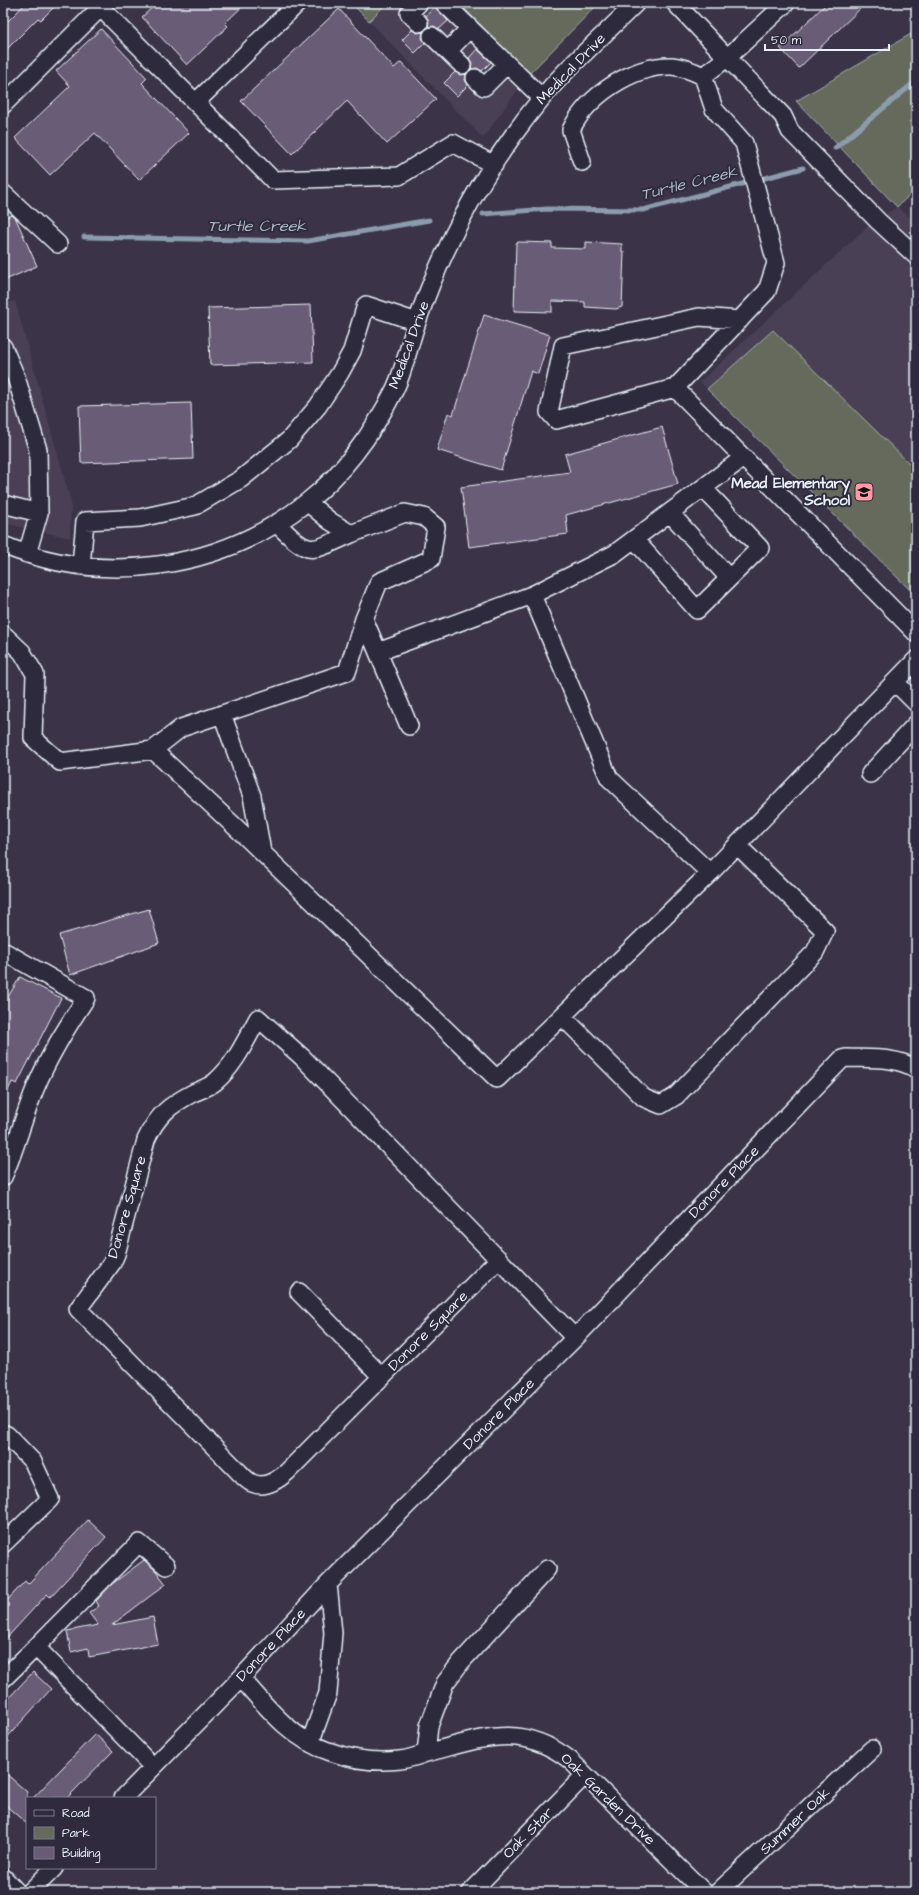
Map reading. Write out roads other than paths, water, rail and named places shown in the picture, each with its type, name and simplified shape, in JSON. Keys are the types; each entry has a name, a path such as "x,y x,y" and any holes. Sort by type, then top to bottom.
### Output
{"street":[{"path":"196,102 298,3"},
{"path":"419,3 409,13 419,23"},
{"path":"444,3 542,98"},
{"name":"Medical Drive","path":"3,545 27,554 71,565 137,568 165,565 199,558 231,546 259,533 307,502 342,469 375,424 396,386 417,322 441,258 471,201 494,165 542,98 565,72 636,3"},
{"path":"675,3 782,116 790,131 888,231 916,256"},
{"path":"703,76 727,58 786,3"},
{"path":"3,105 103,5 196,102 274,180 399,176 454,143 494,165"},
{"path":"448,51 470,28"},
{"path":"432,36 462,65"},
{"path":"475,78 484,87 507,64"},
{"path":"582,162 571,130 576,118 610,86 638,72 659,67 672,66 686,68 703,76 714,109 744,143 776,263 767,291 740,320 675,388 556,420 549,412 563,346 699,317 740,320"},
{"path":"3,193 58,244"},
{"path":"82,566 85,520 140,518 195,506 241,479 289,440 318,406 340,373 352,351 366,305 417,322"},
{"path":"3,347 16,377 38,450 39,514 27,554"},
{"path":"675,388 916,633"},
{"path":"378,652 532,595 614,554 743,458"},
{"path":"634,539 696,610 760,548 703,488"},
{"path":"307,502 351,534"},
{"path":"3,504 39,514"},
{"path":"670,512 729,578"},
{"path":"3,634 22,652 35,674 33,738 60,762 153,750 181,728 347,672 364,618 379,582 431,559 436,527 424,517 405,513 351,534 318,549 310,549 295,541 276,523"},
{"path":"532,595 609,778 710,873"},
{"path":"364,618 409,726"},
{"path":"153,750 262,852 497,1079 710,873 916,660"},
{"path":"895,682 916,703"},
{"path":"222,714 252,796 262,852"},
{"path":"870,774 916,724"},
{"path":"562,1016 644,1098 661,1104 676,1096 815,952 825,931 737,845"},
{"path":"3,951 86,998 60,1038 35,1089 11,1159 3,1176"},
{"name":"Donore Square","path":"499,1259 278,1480 269,1484 260,1485 252,1483 78,1309 112,1263 116,1254 146,1140 159,1118 168,1108 213,1083 223,1074 233,1062 258,1018 302,1057 499,1259 575,1338"},
{"name":"Donore Place","path":"123,1797 240,1678 328,1584 575,1338 842,1059 886,1059 899,1061 916,1069"},
{"path":"299,1292 382,1377"},
{"path":"3,1433 7,1435 33,1462 50,1499 3,1544"},
{"path":"3,1679 139,1543 166,1566"},
{"path":"426,1753 429,1726 445,1684 461,1662 547,1569"},
{"path":"310,1743 328,1693 333,1633 328,1584"},
{"path":"36,1647 153,1767"},
{"name":"Oak Garden Drive","path":"240,1678 286,1726 310,1743 327,1751 358,1759 401,1760 484,1739 514,1736 527,1737 557,1750 585,1775 704,1892"},
{"name":"Summer Oak","path":"718,1892 872,1750"},
{"name":"Oak Star","path":"471,1892 585,1775"},
{"path":"30,1892 53,1869"},
{"path":"3,1877 17,1892"}],"waterway":[{"name":"Turtle Creek","path":"835,148 916,81"},
{"name":"Turtle Creek","path":"483,214 547,209 643,210 803,168"},
{"name":"Turtle Creek","path":"84,237 308,241 429,220"}],"place":[{"name":"Mead Elementary School","path":"864,492"}]}
